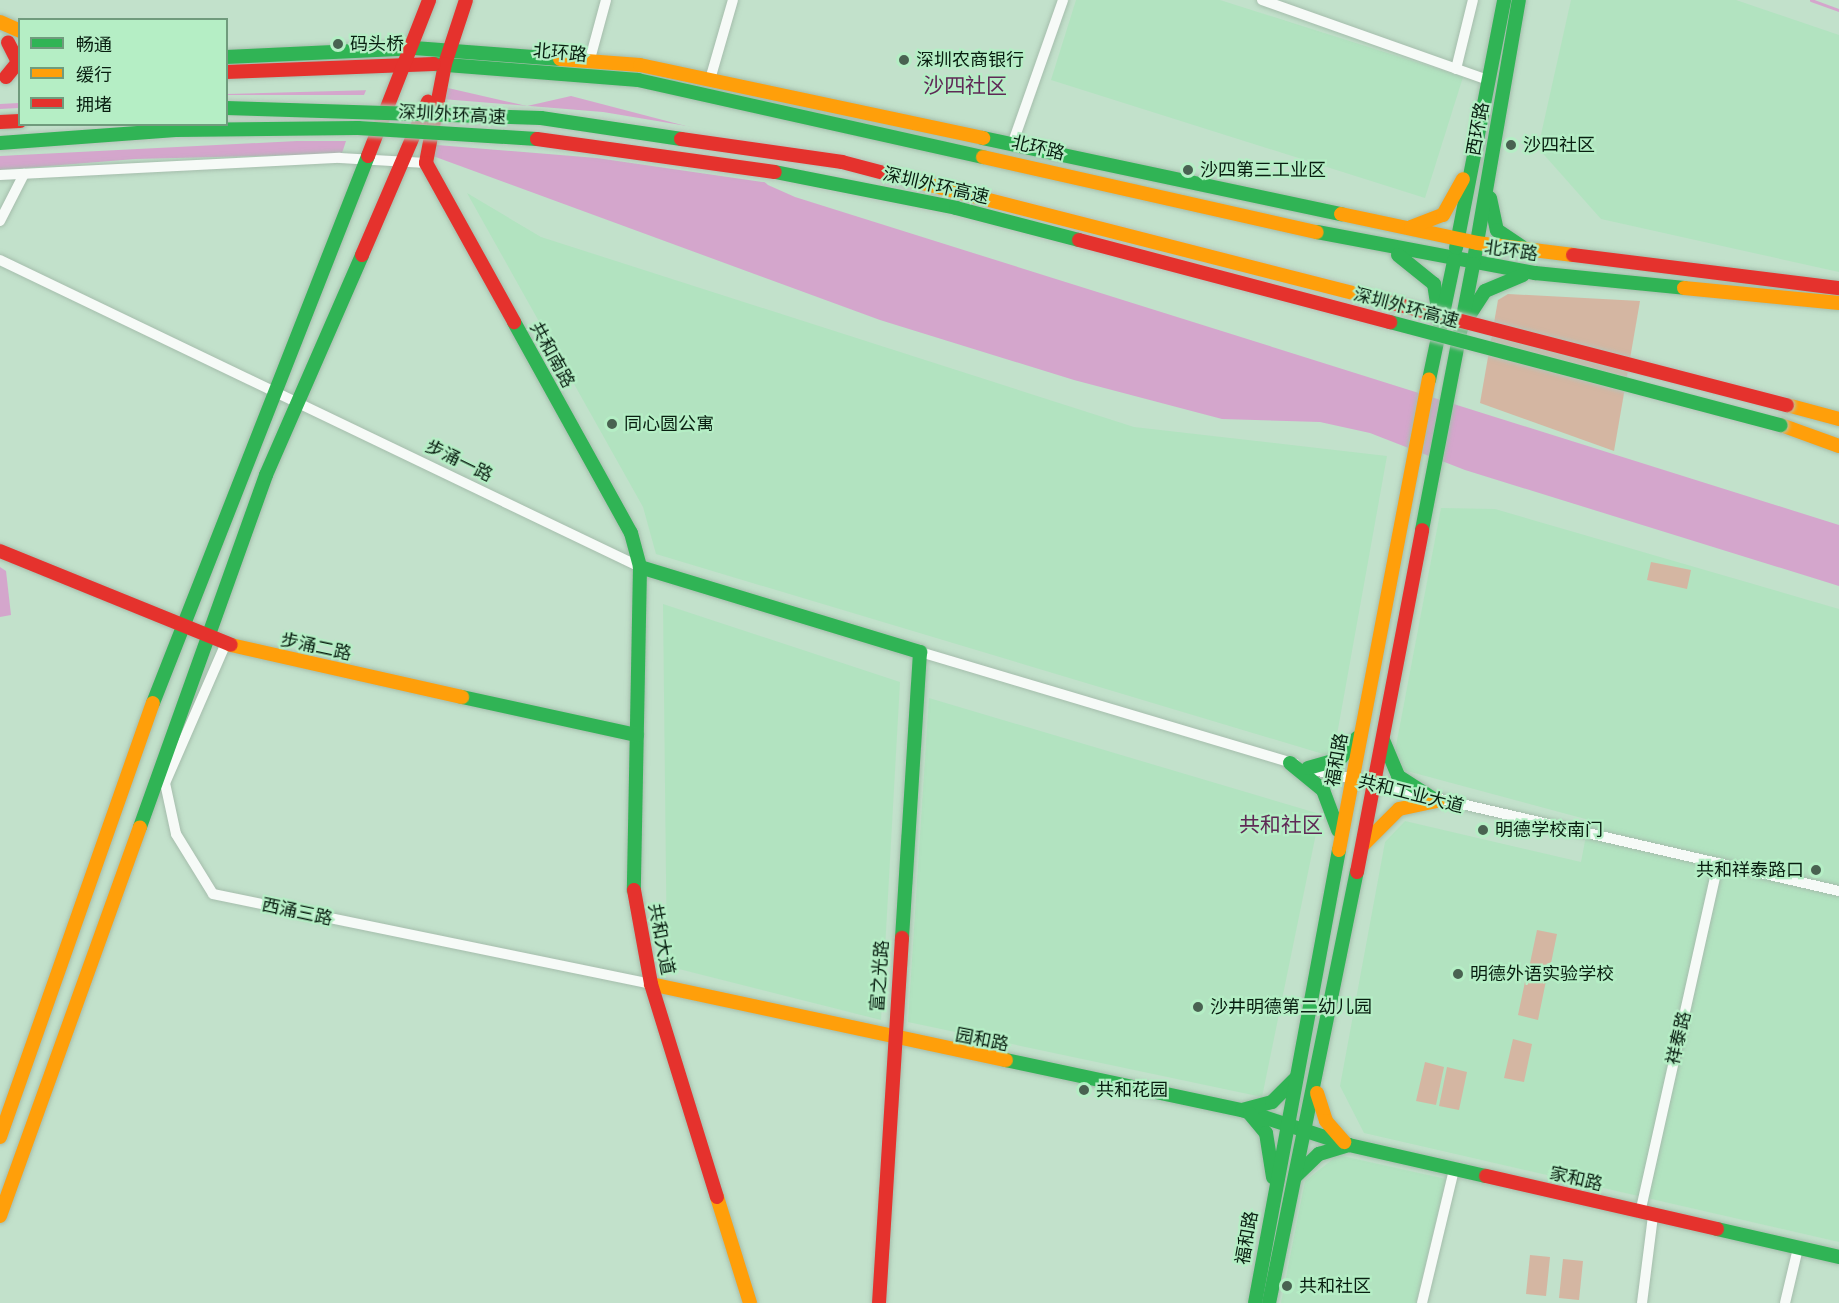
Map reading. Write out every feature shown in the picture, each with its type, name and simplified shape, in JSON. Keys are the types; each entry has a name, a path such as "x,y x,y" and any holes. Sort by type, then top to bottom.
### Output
{"main road":[{"path":"0,1137 183,625 429,0"},
{"path":"0,1216 209,637 297,403 442,70 466,0"},
{"name":"西环路","path":"1454,261 1504,0"},
{"name":"西环路","path":"1473,264 1519,0"},
{"path":"0,22 18,30"},
{"path":"9,43 18,62 9,77"},
{"name":"北环路","path":"228,57 411,48 449,49 590,59 711,76 1012,145 1400,228 1539,255 1839,288"},
{"path":"426,163 442,70"},
{"name":"北环路","path":"228,72 442,70 694,88 1454,261 1535,273 1839,303"},
{"name":"深圳外环高速","path":"228,108 368,108 541,118 842,162 1839,419"},
{"path":"0,122 18,121"},
{"name":"深圳外环高速","path":"0,143 176,130 358,128 539,139 719,161 956,208 1839,440"},
{"path":"1400,228 1443,215 1474,156"},
{"name":"共和南路","path":"426,163 631,534 640,567"},
{"path":"1488,176 1497,230 1539,255"},
{"path":"1373,244 1411,261 1429,277 1440,299 1440,322"},
{"name":"福和路","path":"1255,1303 1274,1187 1298,1075 1406,487 1428,374 1454,261"},
{"name":"福和路","path":"1269,1303 1292,1184 1318,1079 1427,491 1473,264"},
{"path":"1461,328 1490,286 1535,273"},
{"path":"1787,405 1839,414"},
{"path":"1781,425 1839,446"},
{"name":"步涌二路","path":"0,551 226,644 637,735"},
{"name":"步涌一路","path":"640,567 920,652"},
{"name":"共和大道","path":"640,567 634,896 651,984 750,1303"},
{"name":"富之光路","path":"879,1303 920,652"},
{"path":"1308,768 1340,759 1361,727"},
{"path":"1383,731 1398,776 1438,801"},
{"path":"1290,763 1329,799 1338,819 1339,849"},
{"path":"1360,852 1390,814 1438,801"},
{"name":"园和路","path":"651,984 894,1040 1242,1110 1306,1131"},
{"path":"1242,1110 1272,1102 1298,1075"},
{"path":"1292,1184 1311,1160 1348,1145 1321,1111 1318,1079"},
{"path":"1242,1110 1266,1133 1274,1187"},
{"name":"家和路","path":"1306,1131 1348,1145 1839,1257"}],"street":[{"path":"590,59 606,0"},
{"path":"711,76 734,0"},
{"path":"1012,145 1063,0"},
{"path":"1262,0 1488,80"},
{"path":"1456,69 1473,0"},
{"path":"0,175 135,165 367,159 426,163"},
{"path":"0,221 24,174"},
{"name":"步涌一路","path":"0,261 640,567"},
{"name":"西涌三路","path":"226,644 165,783 176,834 213,894 651,984"},
{"name":"共和工业大道","path":"920,652 1290,763 1373,785 1839,891"},
{"name":"祥泰路","path":"1642,1303 1646,1214 1718,863"},
{"path":"1422,1303 1454,1170"},
{"path":"1785,1303 1798,1248"}],"shaded area":[{"path":"1076,0 1220,0 1463,77 1425,198 1051,80"},
{"path":"1571,0 1736,0 1839,35 1839,272 1601,219 1538,148"},
{"path":"448,88 527,106 571,96 705,131 768,185 795,197 1839,525 1839,586 1465,470 1370,433 1320,422 1222,419 1074,380 880,320 422,152 135,159 0,170 0,104 18,103 18,126 228,126 228,94"},
{"path":"467,193 541,237 1134,427 1387,456 1333,757 656,554 643,507"},
{"path":"1508,294 1640,301 1614,451 1480,403 1498,300"},
{"path":"1441,508 1495,509 1839,609 1839,1242 1364,1133 1340,1086 1385,842 1405,821 1581,862 1589,820 1392,767"},
{"path":"1651,562 1691,570 1687,589 1647,580"},
{"path":"0,567 6,571 11,615 0,617"},
{"path":"663,604 900,682 881,1020 667,966"},
{"path":"929,698 1320,814 1262,1097 908,1022"},
{"path":"1537,930 1557,934 1549,973 1529,968"},
{"path":"1526,977 1546,981 1538,1020 1518,1015"},
{"path":"1513,1039 1532,1044 1524,1082 1504,1078"},
{"path":"1425,1062 1444,1067 1436,1105 1416,1101"},
{"path":"1447,1067 1467,1072 1459,1110 1439,1106"},
{"path":"1338,1155 1446,1179 1416,1303 1281,1303 1305,1181"},
{"path":"1530,1255 1550,1257 1546,1296 1526,1294"},
{"path":"1563,1259 1583,1261 1579,1300 1559,1298"}],"pier":[{"path":"447,85 442,99 603,112 705,129 770,183 597,158 425,144 420,155 341,156 346,141 297,141 0,156 0,109 18,108 18,126 228,126 228,95 364,95 367,88"}],"waterway":[{"path":"1811,0 1839,10"}],"traffic: fast":[{"path":"1456,248 1504,0"},
{"path":"1475,254 1519,0"},
{"path":"228,57 414,48 560,59"},
{"path":"434,64 638,80 983,157"},
{"path":"228,108 541,118 681,139"},
{"path":"0,143 176,130 358,128 537,139"},
{"path":"983,138 1341,214"},
{"path":"153,703 368,156"},
{"path":"775,172 956,208 1079,240"},
{"path":"1490,198 1497,230 1522,247"},
{"path":"1317,232 1535,273 1684,288"},
{"path":"140,827 266,475 362,255"},
{"path":"1398,255 1434,284 1440,322"},
{"path":"1429,380 1454,261"},
{"path":"1422,530 1473,264"},
{"path":"1461,328 1485,291 1523,275"},
{"path":"514,322 631,533 640,567 634,890"},
{"path":"1390,322 1781,425"},
{"path":"640,567 920,652 902,938"},
{"path":"462,697 637,735"},
{"path":"1308,768 1340,759 1357,738"},
{"path":"1383,740 1398,776 1435,800"},
{"path":"1290,763 1323,790 1338,830"},
{"path":"1255,1303 1339,850"},
{"path":"1269,1303 1357,872"},
{"path":"1006,1060 1242,1110 1349,1145 1486,1176"},
{"path":"1242,1110 1272,1102 1296,1078"},
{"path":"1250,1114 1266,1133 1273,1177"},
{"path":"1296,1176 1319,1154 1349,1145"},
{"path":"1717,1229 1839,1257"}],"traffic: slow":[{"path":"0,22 18,30"},
{"path":"560,59 640,65 983,138"},
{"path":"983,157 1317,232"},
{"path":"899,177 1388,302"},
{"path":"1411,227 1443,215 1463,179"},
{"path":"1341,214 1477,243 1573,255"},
{"path":"1684,288 1839,303"},
{"path":"1339,850 1429,380"},
{"path":"1787,405 1839,419"},
{"path":"1781,425 1839,446"},
{"path":"231,645 462,697"},
{"path":"0,1137 153,703"},
{"path":"1364,844 1399,809 1438,801"},
{"path":"0,1216 140,827"},
{"path":"651,984 1006,1060"},
{"path":"1317,1093 1326,1121 1344,1142"},
{"path":"717,1197 750,1303"}],"traffic: jam":[{"path":"368,156 429,0"},
{"path":"466,0 445,64 426,163 514,322"},
{"path":"6,77 18,62 8,42"},
{"path":"228,72 434,64"},
{"path":"362,255 428,102"},
{"path":"0,122 18,121"},
{"path":"537,139 775,172"},
{"path":"681,139 842,162 899,177"},
{"path":"1079,240 1390,322"},
{"path":"1573,255 1839,288"},
{"path":"1388,302 1787,405"},
{"path":"1357,872 1422,530"},
{"path":"0,551 231,645"},
{"path":"634,890 651,984 717,1197"},
{"path":"879,1303 902,938"},
{"path":"1486,1176 1717,1229"}],"place":[{"name":"码头桥","path":"338,44"},
{"name":"深圳农商银行","path":"904,60"},
{"name":"沙四社区","path":"1511,145"},
{"name":"沙四第三工业区","path":"1188,170"},
{"name":"同心圆公寓","path":"612,424"},
{"name":"明德学校南门","path":"1483,830"},
{"name":"共和祥泰路口","path":"1816,870"},
{"name":"明德外语实验学校","path":"1458,974"},
{"name":"沙井明德第二幼儿园","path":"1198,1007"},
{"name":"共和花园","path":"1084,1090"},
{"name":"共和社区","path":"1287,1286"}],"district":[{"name":"沙四社区","path":"965,86"},
{"name":"共和社区","path":"1281,825"}]}
